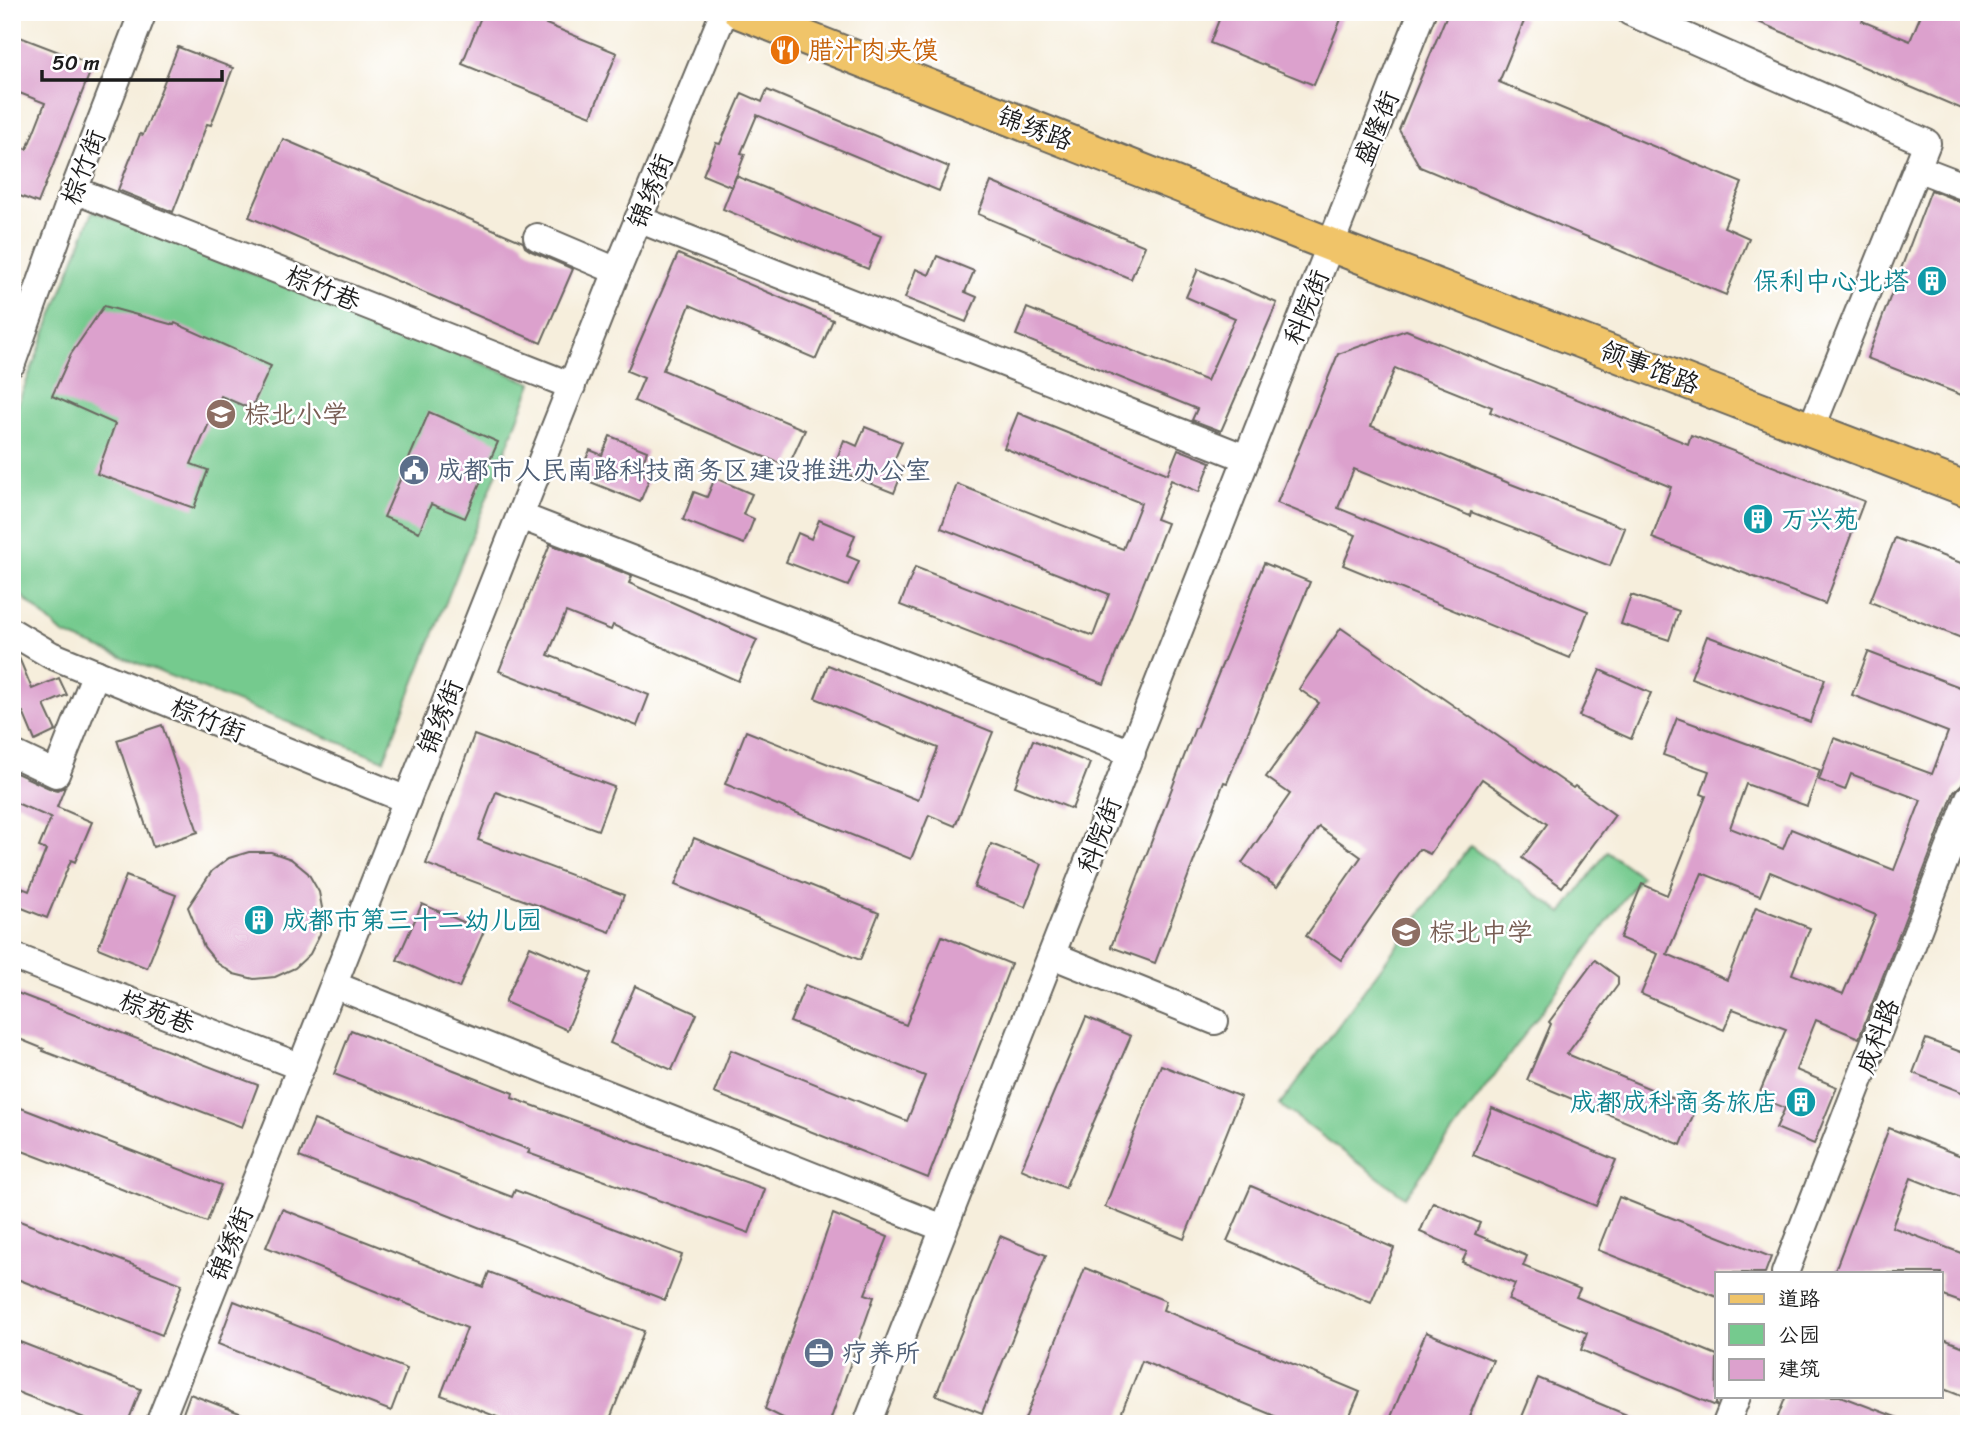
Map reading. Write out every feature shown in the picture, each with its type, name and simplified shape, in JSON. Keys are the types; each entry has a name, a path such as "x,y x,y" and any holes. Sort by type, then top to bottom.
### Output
{"main road":[{"name":"锦绣路","path":"740,12 1331,245"},
{"name":"领事馆路","path":"1331,245 1969,490"}],"street":[{"name":"棕竹街","path":"12,363 74,190 143,12"},
{"name":"锦绣街","path":"159,1424 617,271 724,12"},
{"name":"盛隆街","path":"1331,245 1422,12"},
{"path":"1630,12 1927,143 1811,429"},
{"path":"1917,168 1961,186 1969,186"},
{"name":"棕竹巷","path":"74,190 572,386"},
{"path":"638,219 1246,458"},
{"path":"537,237 617,271"},
{"name":"科院街","path":"867,1424 1331,245"},
{"path":"520,516 1132,753"},
{"name":"棕竹街","path":"12,632 51,655 407,800"},
{"path":"12,753 56,774 96,673"},
{"name":"成科路","path":"1785,1272 1969,798"},
{"path":"1052,954 1215,1021"},
{"name":"棕苑巷","path":"12,956 301,1067"},
{"path":"334,985 943,1228"},
{"path":"1726,1424 1736,1398"}],"green space":[{"path":"93,211 532,383 384,760 63,634 12,587 12,419"},
{"path":"1470,846 1562,913 1607,852 1641,876 1405,1197 1280,1105"}],"building":[{"path":"483,12 517,12 617,53 591,116 462,64"},
{"path":"1222,12 1344,12 1314,85 1210,43"},
{"path":"1448,12 1510,12 1525,19 1499,82 1742,183 1724,227 1749,238 1726,295 1420,167 1399,130"},
{"path":"1735,12 1866,12 1862,21 1910,41 1922,12 1969,12 1969,112"},
{"path":"12,34 93,65 38,203 12,193 12,144 27,149 45,103 12,90"},
{"path":"178,47 233,68 211,125 207,124 173,212 118,190"},
{"path":"767,90 949,167 939,191 757,115 741,153 745,154 732,187 703,175 742,93 762,102"},
{"path":"283,139 523,242 531,251 573,269 541,343 249,217"},
{"path":"736,176 881,236 868,269 723,209"},
{"path":"991,182 1145,246 1131,279 978,214"},
{"name":"保利中心北塔","path":"1931,190 1969,205 1969,398 1867,358"},
{"path":"678,254 833,320 816,359 690,305 663,370 805,430 788,467 634,401 644,378 627,371"},
{"path":"937,256 974,271 965,292 977,297 966,322 905,298 916,269 929,275"},
{"path":"1198,269 1277,303 1221,431 1192,420 1197,409 1016,335 1027,308 1207,381 1235,318 1186,297"},
{"path":"104,306 174,325 175,323 271,366 251,409 221,396 191,464 208,470 194,508 97,474 115,424 52,396 71,354"},
{"path":"1406,330 1688,444 1691,435 1864,501 1825,604 1652,538 1671,487 1490,412 1492,407 1395,368 1371,426 1625,528 1610,566 1471,512 1470,516 1354,469 1338,508 1588,611 1570,658 1343,565 1356,535 1277,503 1338,354"},
{"path":"429,412 498,442 465,518 431,504 419,532 384,517"},
{"path":"1018,413 1168,474 1178,449 1211,462 1199,492 1171,480 1156,519 1167,523 1104,684 900,605 915,567 1093,636 1109,594 941,528 957,484 1123,549 1141,503 1004,448"},
{"path":"865,427 902,442 893,463 904,468 894,493 833,469 844,440 857,446"},
{"path":"610,436 647,451 639,472 650,477 640,502 578,477 590,450 602,455"},
{"path":"715,478 752,494 743,514 754,519 744,544 683,520 694,492 707,497"},
{"path":"819,520 855,535 847,556 859,561 848,586 786,562 798,533 811,539"},
{"path":"1895,538 1969,566 1969,641 1870,602"},
{"path":"550,544 632,576 629,583 757,640 738,681 613,625 611,630 566,612 548,655 649,695 637,726 499,671"},
{"path":"1264,563 1310,582 1227,783 1224,782 1155,963 1111,947 1195,728"},
{"path":"1631,595 1679,611 1669,640 1621,624"},
{"path":"1341,628 1615,815 1562,887 1522,858 1547,824 1482,779 1430,854 1419,849 1341,960 1306,936 1361,857 1319,827 1277,887 1242,863 1290,794 1266,777 1319,703 1299,689"},
{"path":"1707,636 1825,679 1810,722 1691,678"},
{"path":"12,650 17,653 32,689 59,678 67,695 44,705 56,731 35,741 23,712 12,716"},
{"path":"1868,652 1965,689 1969,683 1969,768 1962,784 1954,792 1859,1038 1816,1020 1796,1070 1837,1087 1814,1144 1776,1128 1785,1108 1758,1097 1786,1029 1733,1009 1724,1030 1641,994 1658,954 1620,938 1642,884 1667,895 1706,796 1701,794 1709,771 1663,755 1677,718 1820,770 1807,806 1746,784 1730,828 1783,849 1791,829 1894,870 1921,800 1851,774 1845,790 1819,780 1834,738 1932,774 1948,732 1852,695","holes":["1770,872 1876,915 1843,994 1792,974 1810,928 1756,907 1727,980 1667,954 1702,873 1760,896"]},
{"path":"828,665 993,732 955,826 929,815 911,859 725,784 746,731 918,800 938,748 815,698"},
{"path":"1600,670 1651,693 1631,739 1579,716"},
{"path":"162,725 198,832 153,847 117,740"},
{"path":"474,735 614,787 598,830 496,792 478,840 624,895 610,932 426,864"},
{"path":"1033,740 1090,763 1072,809 1015,786"},
{"path":"12,771 49,788 57,790 65,787 57,807 92,822 75,862 71,860 47,918 12,904 12,884 29,891 46,850 39,847 51,818 12,801"},
{"path":"694,838 879,913 860,960 675,885"},
{"path":"991,844 1042,864 1025,907 974,887"},
{"name":"成都市第三十二幼儿园","path":"249,852 271,852 291,859 308,873 319,892 323,913 320,934 310,954 295,968 275,977 254,979 234,974 217,963 204,947 188,907 212,871 229,858"},
{"path":"126,876 176,895 147,968 98,948"},
{"path":"422,904 484,931 459,988 397,960"},
{"path":"942,936 1011,964 928,1178 714,1093 731,1050 907,1121 925,1076 790,1022 805,985 906,1025"},
{"path":"530,946 592,973 567,1030 505,1002"},
{"path":"1595,960 1618,977 1618,985 1567,1054 1696,1108 1681,1145 1527,1080 1551,1024 1549,1022"},
{"path":"635,986 697,1014 672,1070 610,1043"},
{"path":"12,991 258,1085 242,1127 43,1051 44,1049 12,1036"},
{"path":"1086,1017 1131,1036 1065,1188 1021,1169"},
{"path":"351,1030 513,1093 512,1098 765,1189 749,1233 528,1153 530,1150 334,1074"},
{"path":"1926,1039 1969,1055 1969,1095 1913,1073"},
{"path":"1161,1065 1241,1097 1184,1239 1105,1207"},
{"path":"21,1108 221,1185 207,1222 12,1147 12,1131"},
{"path":"1492,1108 1616,1160 1596,1206 1473,1155"},
{"path":"314,1120 512,1197 515,1190 682,1255 665,1300 299,1157"},
{"path":"1889,1128 1969,1159 1969,1201 1911,1178 1892,1227 1969,1256 1969,1305 1942,1295 1942,1272 1834,1272"},
{"path":"1251,1186 1394,1248 1371,1303 1227,1241"},
{"path":"1619,1197 1771,1257 1765,1272 1715,1272 1715,1296 1598,1250"},
{"path":"1433,1202 1480,1223 1475,1234 1527,1256 1523,1266 1580,1289 1576,1297 1715,1354 1716,1406 1581,1350 1587,1333 1508,1300 1515,1284 1462,1262 1467,1252 1420,1232"},
{"path":"282,1209 483,1287 489,1272 644,1331 608,1424 515,1424 441,1395 467,1328 266,1247"},
{"name":"疗养所","path":"833,1214 888,1237 865,1294 874,1297 829,1424 795,1424 765,1409"},
{"path":"12,1218 182,1284 162,1335 12,1277"},
{"path":"1000,1236 1046,1255 982,1413 936,1395"},
{"path":"1085,1268 1166,1301 1163,1310 1360,1392 1346,1424 1294,1424 1142,1361 1117,1424 1023,1424"},
{"path":"234,1301 407,1369 391,1411 218,1344"},
{"path":"1426,1332 1493,1360 1466,1424 1388,1424"},
{"path":"1942,1338 1969,1349 1969,1385 1964,1397 1942,1388"},
{"path":"12,1339 141,1389 127,1424 100,1424 12,1390"},
{"path":"1538,1378 1646,1423 1646,1424 1519,1424"},
{"path":"190,1394 263,1422 263,1424 179,1424"},
{"path":"1785,1398 1845,1398 1909,1424 1789,1424 1777,1419"}],"place":[{"name":"腊汁肉夹馍","path":"785,50"},
{"name":"保利中心北塔","path":"1932,281"},
{"name":"棕北小学","path":"221,414"},
{"name":"成都市人民南路科技商务区建设推进办公室","path":"414,470"},
{"name":"万兴苑","path":"1758,519"},
{"name":"成都市第三十二幼儿园","path":"259,920"},
{"name":"棕北中学","path":"1406,932"},
{"name":"成都成科商务旅店","path":"1801,1102"},
{"name":"疗养所","path":"819,1353"}]}
